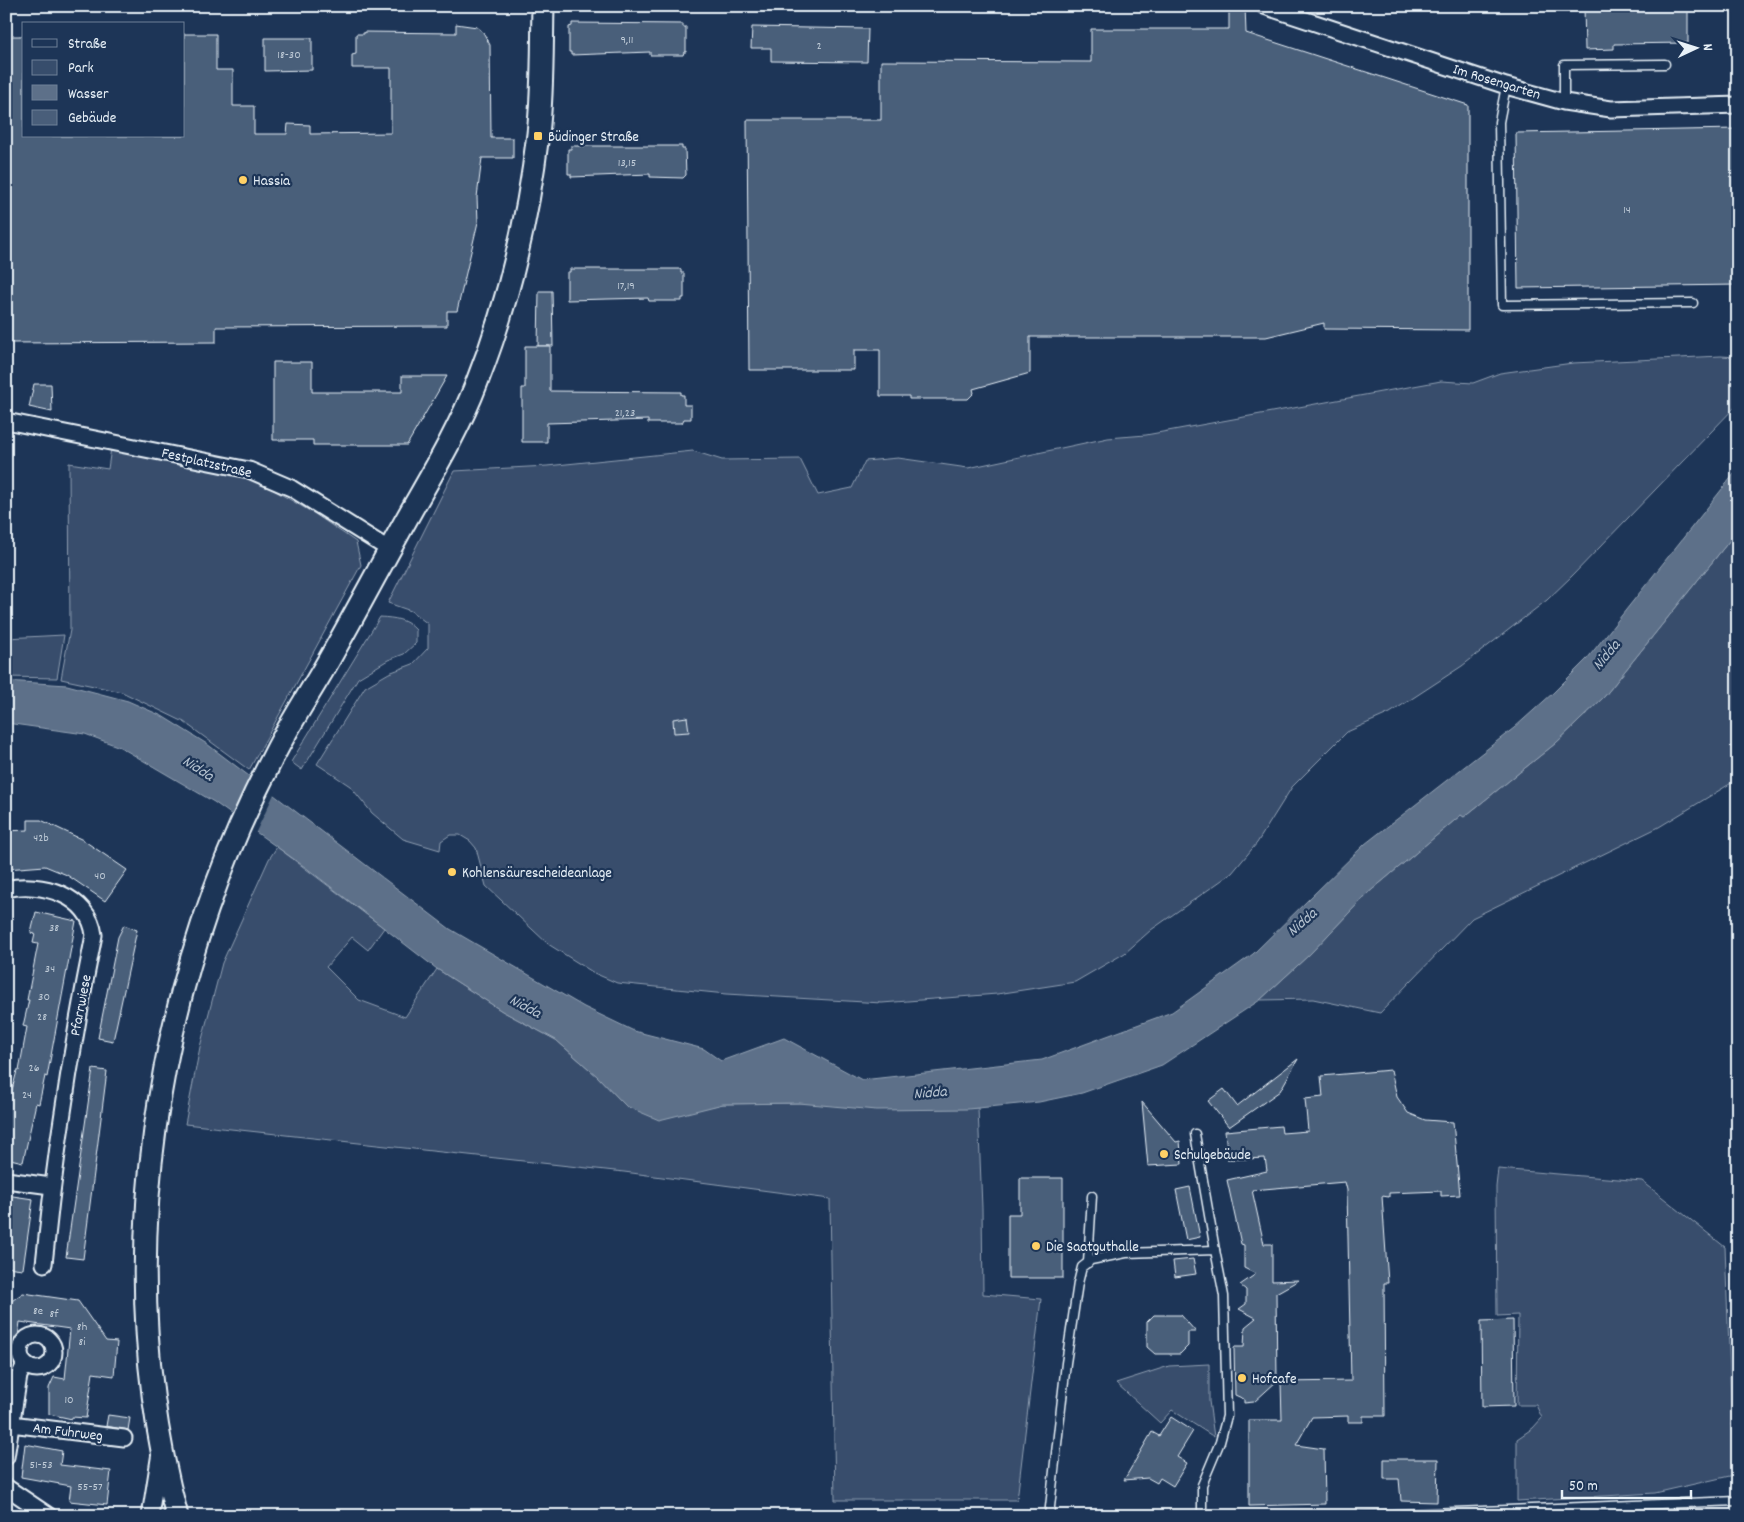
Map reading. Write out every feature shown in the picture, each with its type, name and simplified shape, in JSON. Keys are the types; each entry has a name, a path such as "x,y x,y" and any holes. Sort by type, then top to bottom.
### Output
{"main road":[{"path":"177,1516 161,1447 153,1387 147,1303 147,1224 156,1124 168,1052 183,989 226,860 255,793 282,740 451,440 478,380 495,331 523,222 538,136 543,6"}],"street":[{"name":"Im Rosengarten","path":"1264,6 1506,86 1564,102 1611,109 1738,105"},
{"name":"Festplatzstraße","path":"6,421 250,470 292,488 390,550"},
{"name":"Pfarrwiese","path":"6,889 33,886 55,891 82,909 93,926 94,935 69,1060 52,1186 44,1264"},
{"path":"6,1180 52,1186"},
{"name":"Am Fuhrweg","path":"6,1457 19,1376 25,1364"},
{"name":"Am Fuhrweg","path":"11,1424 124,1438"},
{"path":"150,1516 161,1447"},
{"path":"6,1487 49,1516"}],"lane":[{"path":"1564,102 1564,65 1665,64"},
{"path":"1506,86 1499,122 1502,306 1693,303"},
{"path":"1195,1134 1224,1296 1227,1416 1220,1442 1202,1485 1202,1516"},
{"path":"1088,1262 1092,1196"},
{"path":"1049,1516 1078,1283 1082,1267 1092,1260 1126,1252 1215,1250"},
{"path":"1353,1516 1738,1501"}],"green space":[{"path":"1721,356 1738,357 1738,404 1572,576 1547,600 1462,666 1390,713 1347,732 1292,787 1257,843 1232,873 1151,930 1125,953 1075,982 997,994 882,1003 726,994 617,983 594,973 548,944 486,886 476,848 470,841 460,835 450,835 441,841 440,850 403,839 372,813 350,786 317,764 365,687 389,673 413,664 428,648 428,624 411,611 388,603 454,471 547,466 693,451 722,460 800,459 818,495 852,488 865,461 898,458 968,468 1108,438 1146,435 1441,381 1473,383 1500,373 1573,363"},
{"path":"111,448 251,477 315,514 356,542 361,565 249,770 184,722 122,692 61,679 70,630 69,463 108,469"},
{"path":"1738,530 1738,779 1659,827 1472,918 1380,1013 1313,999 1260,1000 1310,954 1367,894 1461,815 1464,817 1556,743 1604,697"},
{"path":"380,617 408,623 416,630 416,643 404,654 388,660 358,678 302,770 291,762"},
{"path":"64,635 57,678 6,677 6,638"},
{"path":"277,847 384,928 368,950 352,937 326,967 359,1000 405,1017 437,969 502,1011 556,1040 597,1076 626,1106 693,1110 723,1104 799,1103 978,1108 983,1294 1041,1299 1017,1500 835,1500 830,1199 624,1172 185,1124 200,1047 222,963 269,859"},
{"path":"1498,1169 1642,1181 1725,1247 1734,1475 1655,1493 1517,1501 1517,1439 1533,1428 1542,1418 1536,1405 1517,1405 1518,1315 1497,1316 1496,1187"},
{"path":"1209,1364 1209,1401 1214,1437 1172,1410 1160,1423 1116,1383 1169,1366"}],"water":[{"name":"Nidda","path":"1738,469 1738,530 1604,697 1556,743 1464,817 1461,815 1367,894 1310,954 1260,1000 1162,1065 1082,1093 1039,1102 968,1109 876,1110 799,1103 723,1104 659,1120 626,1106 597,1076 556,1040 502,1011 437,969 309,870 214,802 120,747 85,734 6,723 6,681 67,685 128,701 162,716 207,744 450,929 584,1007 634,1031 704,1049 721,1061 784,1038 862,1080 1042,1060 1172,1012 1253,954 1365,844 1514,728 1587,659"}],"pier":[{"path":"252,774 275,792 255,834 231,817"}],"building":[{"path":"1229,6 1245,6 1246,33 1468,105 1468,330 1324,329 1324,323 1266,337 1030,337 1030,373 973,389 974,393 968,399 909,399 909,396 880,396 880,350 854,350 854,370 749,370 747,120 881,120 881,61 1091,62 1091,29 1229,29"},
{"path":"1584,6 1688,6 1688,43 1614,44 1614,49 1585,50"},
{"path":"572,23 683,24 683,27 686,27 686,52 683,55 650,55 650,52 571,55 571,52 569,52 569,27 572,26"},
{"name":"Hassia","path":"456,24 477,27 483,32 490,45 491,138 513,138 513,158 482,158 477,197 478,222 457,311 447,311 447,326 216,327 216,342 6,343 6,36 22,36 22,138 185,138 185,34 216,34 216,70 233,70 233,106 254,106 254,134 287,134 288,124 310,125 310,134 391,133 391,68 352,68 352,55 356,54 356,34 364,34 364,32 456,33"},
{"path":"752,27 868,29 867,62 771,61 771,48 751,48"},
{"path":"265,38 312,38 312,70 265,71"},
{"path":"1738,129 1738,285 1518,288 1516,133"},
{"path":"571,146 682,146 682,149 685,149 686,175 683,178 650,177 650,174 571,177 571,174 568,174 568,149 571,149"},
{"path":"570,269 681,269 681,273 684,273 684,298 682,298 682,301 649,301 648,298 567,300 567,272 570,272"},
{"path":"539,291 552,291 553,346 538,346"},
{"path":"525,346 550,346 550,391 681,392 681,395 684,395 684,405 691,405 691,419 684,419 682,423 648,423 648,420 547,423 547,442 522,442 522,388 525,388"},
{"path":"273,362 312,362 312,392 402,392 402,376 447,376 407,445 313,445 313,440 273,440"},
{"path":"34,384 51,384 52,412 29,407"},
{"path":"687,717 689,732 674,733 673,719"},
{"path":"28,820 41,820 83,840 127,870 105,901 67,875 45,866 6,869 6,831 28,830"},
{"path":"36,912 76,921 47,1077 45,1076 39,1104 36,1103 23,1162 6,1158 6,1112 17,1071 19,1071 27,1027 23,1026 38,944 33,943 35,934 31,933"},
{"path":"124,925 137,930 113,1041 98,1038 118,937"},
{"path":"1298,1059 1280,1091 1229,1127 1208,1101 1224,1089 1237,1106"},
{"path":"93,1069 107,1071 83,1259 66,1257"},
{"path":"1391,1070 1397,1097 1408,1113 1425,1120 1453,1122 1460,1195 1441,1196 1441,1191 1389,1193 1389,1197 1382,1196 1388,1283 1384,1283 1385,1416 1363,1416 1363,1422 1348,1422 1348,1416 1312,1417 1296,1445 1324,1449 1325,1504 1249,1506 1249,1420 1282,1420 1281,1382 1351,1381 1347,1190 1345,1182 1252,1190 1264,1244 1272,1244 1272,1281 1299,1280 1276,1293 1277,1381 1254,1402 1244,1403 1244,1399 1235,1395 1234,1347 1244,1347 1245,1327 1256,1318 1239,1309 1246,1304 1246,1290 1240,1285 1256,1274 1244,1268 1244,1245 1241,1244 1227,1180 1267,1171 1265,1158 1228,1160 1225,1131 1281,1126 1282,1133 1308,1131 1305,1099 1323,1097 1321,1076"},
{"path":"1142,1102 1176,1142 1180,1141 1182,1164 1148,1166"},
{"name":"Die Saatguthalle","path":"1020,1178 1063,1178 1063,1278 1008,1278 1008,1214 1020,1214"},
{"path":"1190,1187 1200,1237 1186,1240 1176,1190"},
{"path":"6,1195 33,1199 23,1269 6,1267"},
{"path":"1193,1259 1196,1274 1175,1277 1173,1261"},
{"path":"23,1293 78,1301 106,1341 117,1342 114,1376 93,1373 86,1418 72,1417 72,1419 49,1414 49,1388 54,1377 65,1379 70,1329 20,1322 15,1359 6,1359 6,1305"},
{"path":"1154,1315 1181,1315 1196,1332 1188,1332 1188,1346 1180,1354 1155,1354 1147,1347 1147,1322"},
{"path":"1513,1320 1514,1406 1482,1407 1481,1321"},
{"path":"108,1415 130,1418 128,1430 106,1426"},
{"path":"1171,1417 1193,1431 1177,1457 1187,1463 1173,1486 1160,1478 1157,1483 1148,1478 1124,1480 1152,1432 1159,1436"},
{"path":"25,1444 62,1451 60,1465 111,1471 107,1505 69,1501 71,1486 21,1477"},
{"path":"1384,1459 1438,1459 1437,1502 1401,1501 1399,1479 1384,1479"}],"place":[{"name":"Büdinger Straße","path":"538,136"},
{"name":"Hassia","path":"243,180"},
{"name":"Kohlensäurescheideanlage","path":"452,872"},
{"name":"Schulgebäude","path":"1164,1154"},
{"name":"Die Saatguthalle","path":"1036,1246"},
{"name":"Hofcafe","path":"1242,1378"}]}
